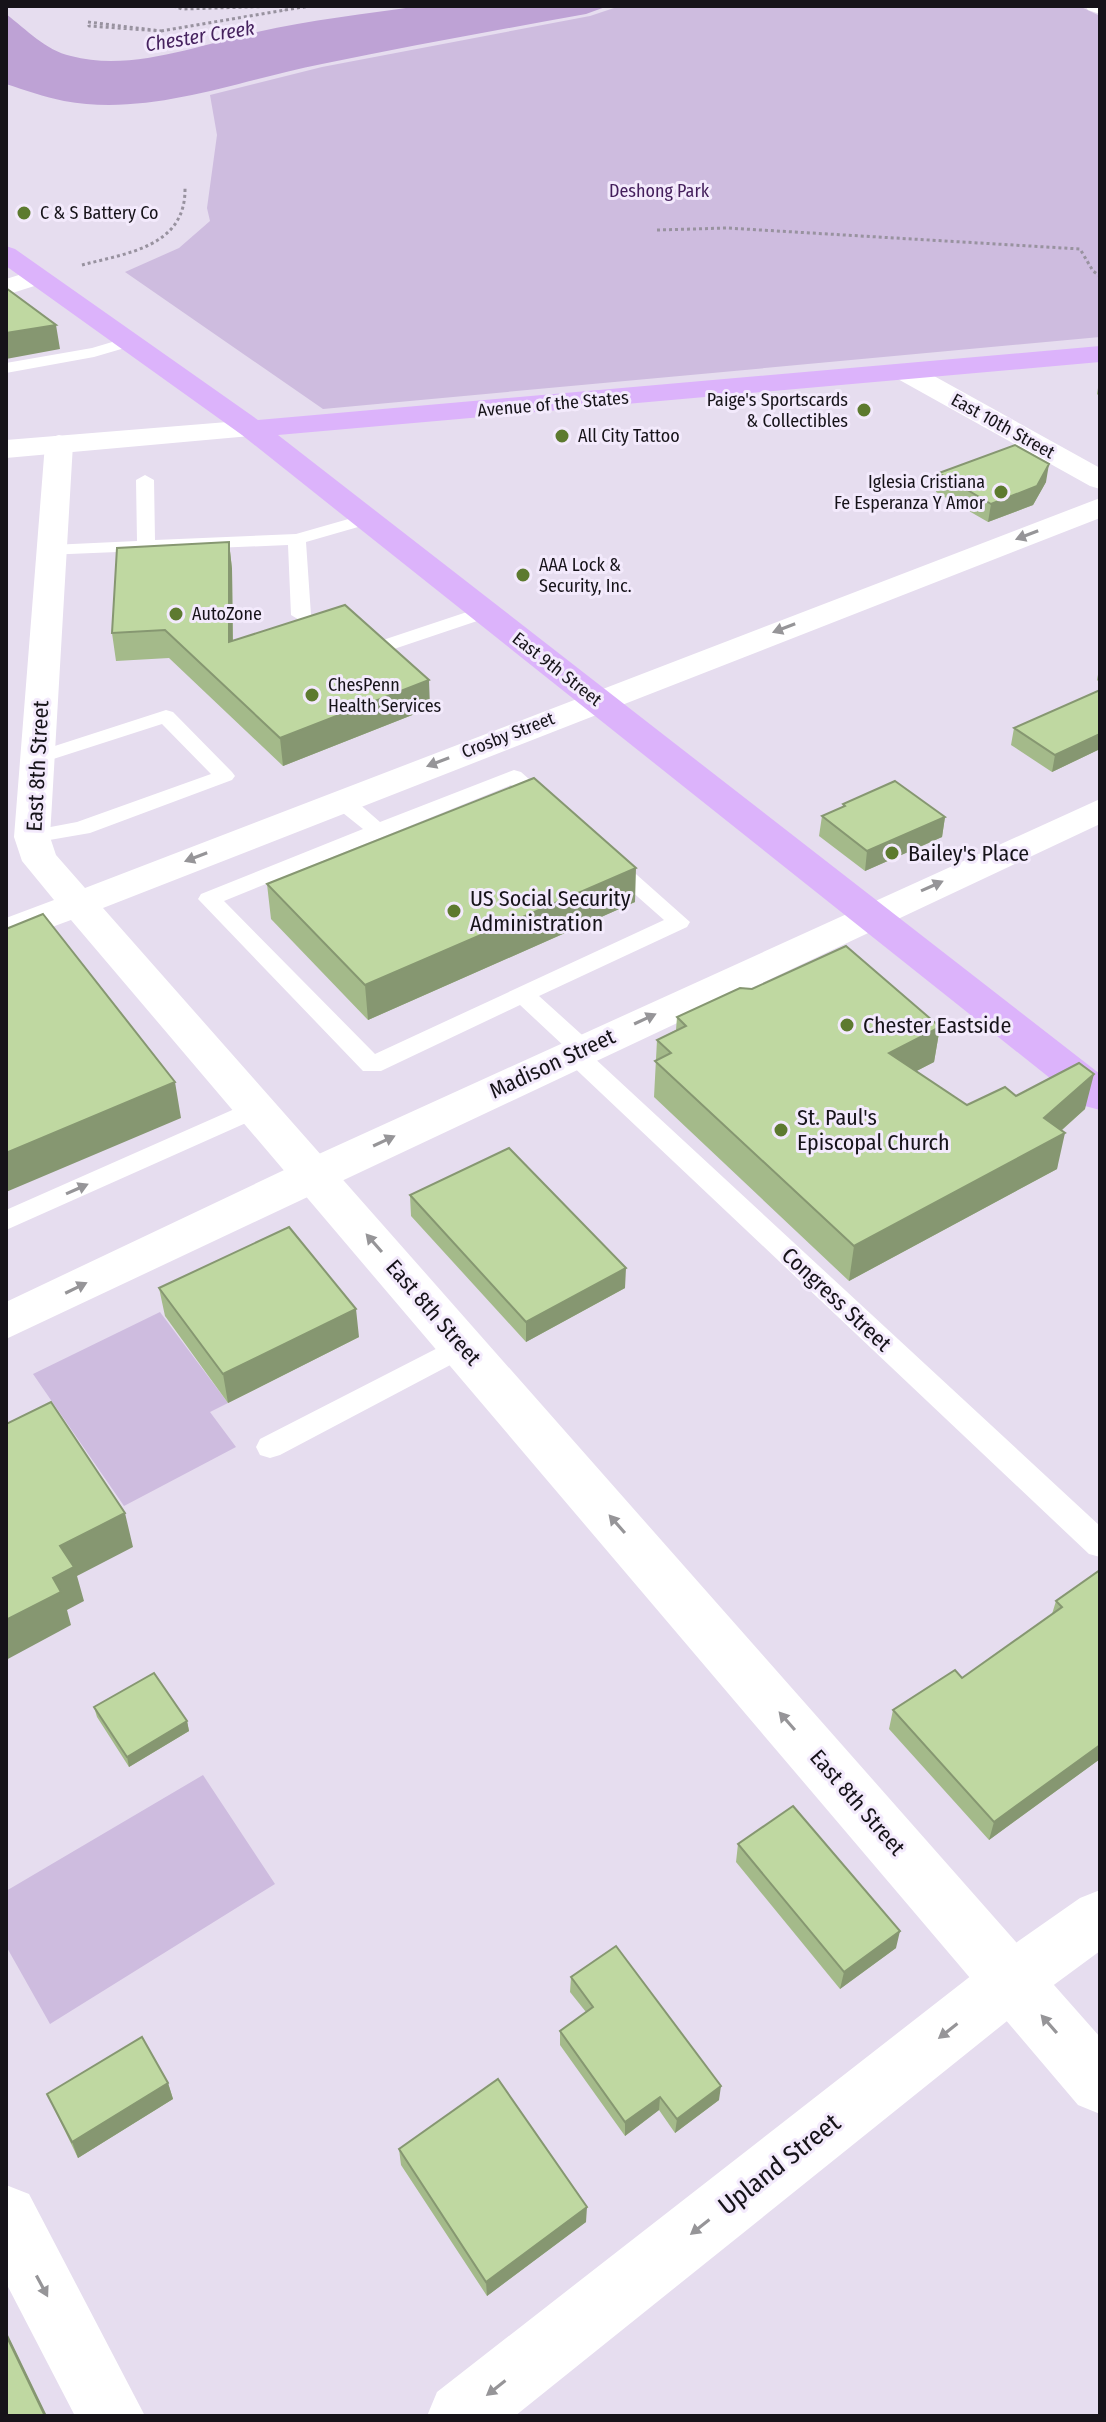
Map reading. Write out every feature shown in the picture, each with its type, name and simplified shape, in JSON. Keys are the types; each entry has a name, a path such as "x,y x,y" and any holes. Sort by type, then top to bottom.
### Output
{"main road":[{"name":"East 9th Street","path":"6,254 252,429 1100,1096"},
{"name":"Avenue of the States","path":"252,429 1100,354"}],"street":[{"path":"6,287 38,277"},
{"name":"East 10th Street","path":"906,372 1100,480"},
{"name":"Avenue of the States","path":"6,449 252,429"},
{"name":"East 8th Street","path":"59,444 32,837 41,861 1100,2083"},
{"name":"Crosby Street","path":"6,932 1100,507"},
{"name":"Madison Street","path":"6,1322 314,1174 1100,810"},
{"name":"Upland Street","path":"461,2416 1011,1981 1100,1917"},
{"path":"6,2217 111,2416"}],"lane":[{"path":"6,368 94,352 129,342"},
{"path":"145,480 146,546"},
{"path":"51,551 297,539 366,519"},
{"path":"297,539 301,615"},
{"path":"387,645 485,612"},
{"path":"32,837 82,828 225,776 166,716 37,758"},
{"path":"514,776 679,922 523,995 372,1065 209,899 514,776"},
{"path":"341,800 378,831"},
{"name":"Congress Street","path":"523,995 578,1051 1100,1545"},
{"path":"6,1221 257,1108"},
{"path":"270,1447 463,1346"}],"path":[{"path":"173,6 182,9 282,6 285,11"},
{"path":"161,31 88,22 89,26 161,31 310,6"},
{"path":"38,277 134,249 166,234 182,216 185,188"},
{"path":"657,230 727,228 1080,249 1093,271 1100,276"}],"green space":[{"name":"Deshong Park","path":"620,6 1079,6 1100,16 1100,337 323,409 125,272 179,248 210,221 207,208 217,135 210,95 322,67 590,16"},
{"path":"160,1312 228,1403 210,1412 236,1447 124,1506 33,1374"},
{"path":"203,1775 275,1884 50,2024 6,1946 6,1891"}],"shaded area":[{"name":"Chester Creek","path":"419,6 608,6 586,14 322,64 162,101 97,105 64,101 6,84 6,14 37,39 62,53 117,61 165,55 297,24"}],"building":[{"path":"6,288 56,325 6,333"},
{"path":"1015,445 1049,464 1037,486 991,504 939,473"},
{"path":"229,542 229,642 345,605 429,680 280,738 165,630 112,633 117,548"},
{"path":"1100,690 1100,734 1055,755 1014,728"},
{"name":"US Social Security Administration","path":"534,778 636,868 365,985 267,884"},
{"path":"895,781 945,817 867,851 822,816 845,806 843,804"},
{"path":"43,914 175,1082 6,1153 6,929"},
{"name":"St. Paul's Episcopal Church","path":"846,946 940,1027 889,1053 967,1105 1005,1087 1016,1096 1079,1063 1094,1074 1044,1118 1065,1133 854,1246 655,1061 671,1053 657,1040 686,1026 677,1017 740,988 752,989"},
{"path":"509,1148 626,1268 526,1322 410,1195"},
{"path":"289,1227 356,1309 223,1374 159,1288"},
{"path":"51,1402 125,1513 60,1546 74,1567 53,1578 61,1592 6,1620 6,1424"},
{"path":"1100,1570 1100,1745 994,1822 893,1710 955,1670 962,1678 1062,1607 1056,1601"},
{"path":"154,1673 187,1721 127,1757 94,1707"},
{"path":"793,1806 900,1931 844,1972 738,1844"},
{"path":"616,1946 721,2086 677,2119 660,2097 625,2122 560,2031 593,2007 571,1977"},
{"path":"142,2037 168,2083 72,2142 47,2094"},
{"path":"498,2079 587,2207 486,2282 399,2149"},
{"path":"6,2335 45,2416 6,2416"}],"place":[{"name":"C & S Battery Co","path":"24,213"},
{"name":"Paige's Sportscards & Collectibles","path":"864,410"},
{"name":"All City Tattoo","path":"562,436"},
{"name":"Iglesia Cristiana Fe Esperanza Y Amor","path":"1001,492"},
{"name":"AAA Lock & Security, Inc.","path":"523,575"},
{"name":"AutoZone","path":"176,614"},
{"name":"ChesPenn Health Services","path":"312,695"},
{"name":"Bailey's Place","path":"892,853"},
{"name":"US Social Security Administration","path":"454,911"},
{"name":"Chester Eastside","path":"847,1025"},
{"name":"St. Paul's Episcopal Church","path":"781,1130"}]}
